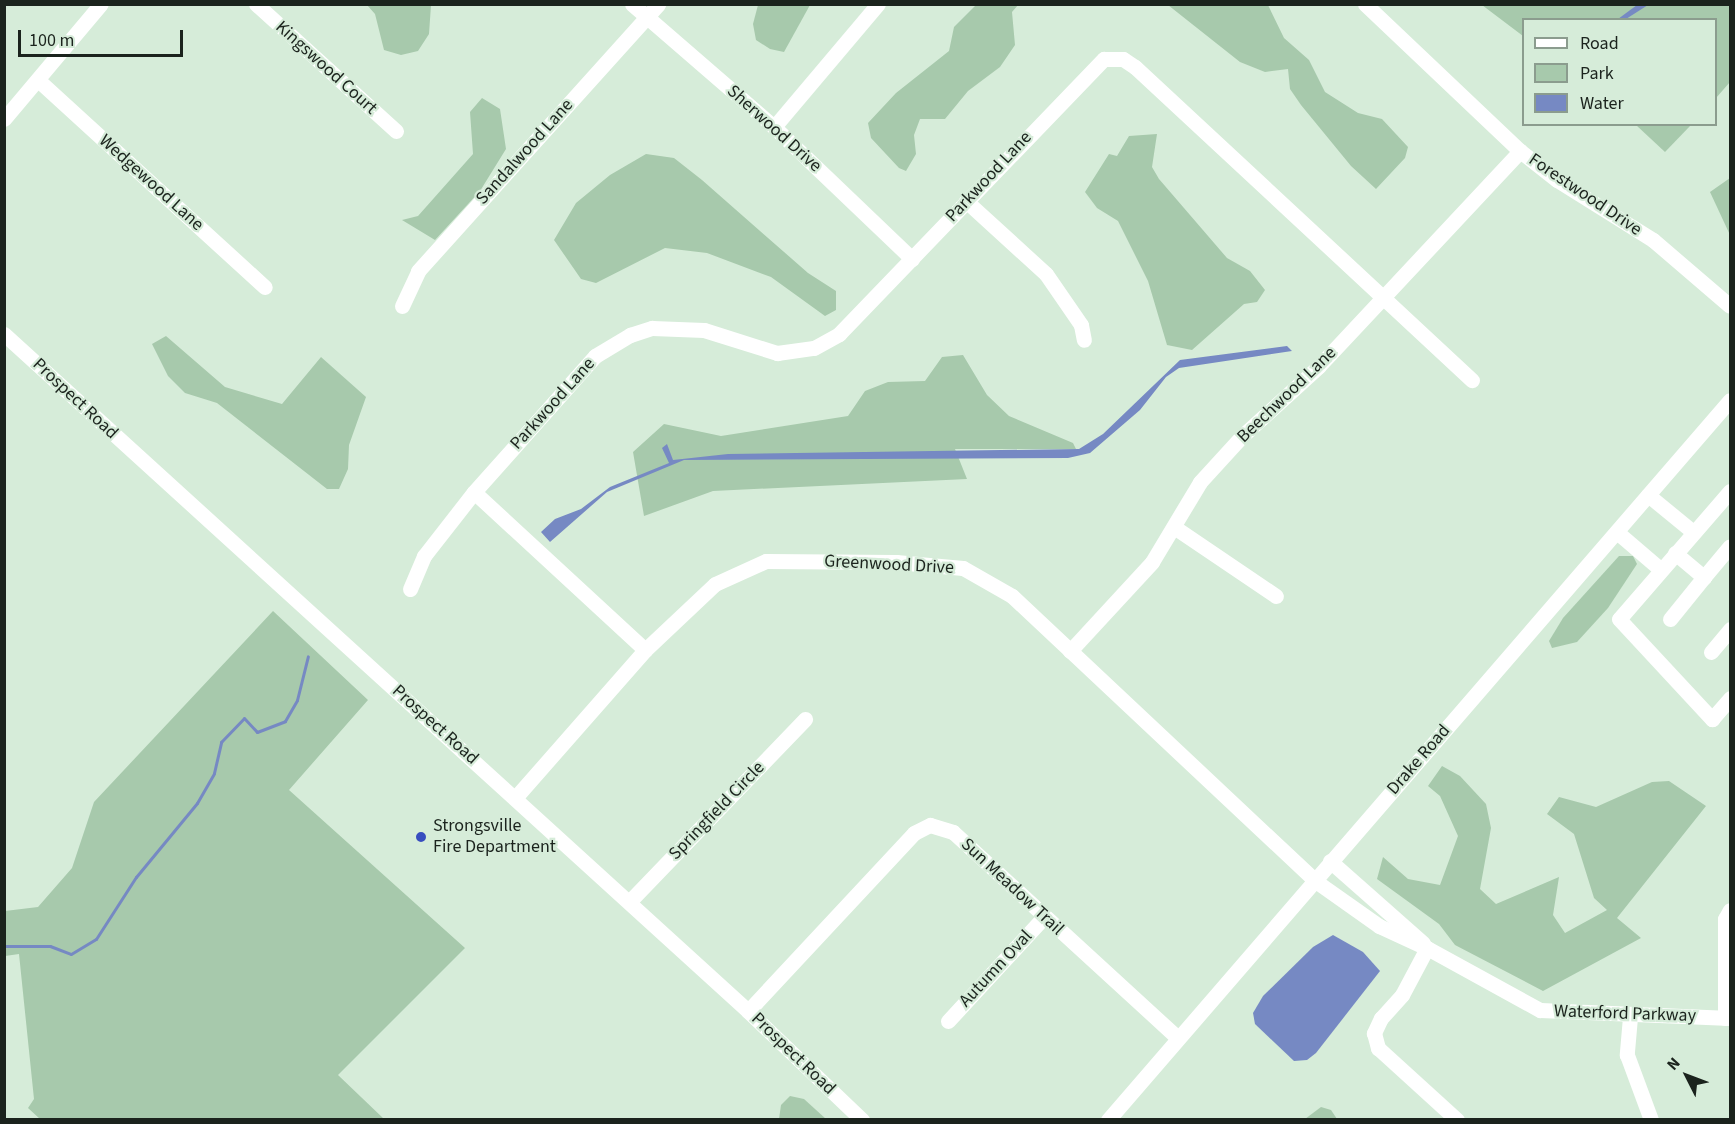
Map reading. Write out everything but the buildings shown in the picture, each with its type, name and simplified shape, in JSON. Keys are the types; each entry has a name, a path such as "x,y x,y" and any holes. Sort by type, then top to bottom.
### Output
{"street":[{"path":"4,119 101,4"},
{"name":"Kingswood Court","path":"256,4 396,131"},
{"name":"Sherwood Drive","path":"632,4 774,127 912,258"},
{"name":"Sandalwood Lane","path":"402,306 418,271 658,4"},
{"path":"774,127 878,4"},
{"name":"Forestwood Drive","path":"1365,4 1520,151 1557,180 1653,240 1731,306"},
{"name":"Parkwood Lane","path":"410,589 424,556 474,492 595,356 630,335 652,328 676,327 705,330 777,353 814,348 839,334 1091,69 1104,59 1123,59 1472,380"},
{"name":"Wedgewood Lane","path":"38,80 265,287"},
{"name":"Beechwood Lane","path":"1070,651 1152,562 1200,482 1242,436 1318,367 1520,151"},
{"path":"966,201 1046,274 1081,326 1084,340"},
{"name":"Prospect Road","path":"4,334 629,902 862,1119"},
{"name":"Drake Road","path":"1108,1119 1731,400"},
{"path":"1731,491 1660,568 1619,619 1712,719 1731,698"},
{"path":"474,492 645,650"},
{"path":"1648,495 1693,532"},
{"path":"1174,527 1276,596"},
{"path":"1618,533 1660,568"},
{"path":"1670,619 1731,546"},
{"path":"1675,553 1704,577"},
{"name":"Greenwood Drive","path":"515,798 645,650 715,584 766,561 896,562 963,568 1012,596 1314,880"},
{"path":"1711,652 1731,629"},
{"name":"Springfield Circle","path":"629,902 805,719"},
{"name":"Sun Meadow Trail","path":"748,1011 914,832 930,825 953,832 1177,1037"},
{"name":"Waterford Parkway","path":"1330,861 1427,948"},
{"name":"Waterford Parkway","path":"1314,880 1379,926 1427,948 1540,1010 1630,1017 1728,1018"},
{"path":"1728,1018 1725,919 1731,910"},
{"name":"Autumn Oval","path":"948,1021 1044,917"},
{"path":"1427,948 1402,995 1381,1018 1374,1033 1378,1048 1458,1119"},
{"path":"1630,1017 1627,1055 1651,1119"}],"green space":[{"path":"367,5 431,5 429,34 418,51 401,55 384,50 375,14"},
{"path":"758,5 810,5 784,52 770,49 756,40 753,24"},
{"path":"976,5 1018,5 1012,12 1015,45 1000,67 968,91 945,119 920,119 914,135 916,154 906,171 899,168 871,138 868,123 896,93 949,51 954,27"},
{"path":"1168,5 1268,5 1284,38 1309,60 1325,92 1358,113 1382,119 1408,147 1405,158 1376,189 1351,166 1301,105 1290,89 1288,69 1265,72 1240,62"},
{"path":"1482,5 1730,5 1730,82 1717,97 1717,18 1522,18 1522,35"},
{"path":"482,98 500,109 506,149 480,191 435,240 402,220 418,216 473,154 470,112"},
{"path":"1637,126 1690,126 1665,152"},
{"path":"1157,134 1152,167 1159,179 1227,258 1250,271 1265,290 1257,302 1244,304 1192,350 1167,345 1148,281 1118,221 1097,208 1085,192 1109,154 1117,156 1129,136"},
{"path":"646,154 674,158 702,180 808,273 836,291 836,310 825,316 771,277 707,253 665,248 596,283 581,279 554,240 576,203 610,175"},
{"path":"1730,178 1730,235 1710,192"},
{"path":"166,336 225,387 282,404 321,357 366,397 349,445 348,469 339,489 327,489 217,403 185,393 168,376 152,344"},
{"path":"963,355 987,395 1009,416 1073,443 1076,449 955,449 967,479 713,491 644,516 633,452 664,424 721,436 848,416 865,391 888,382 925,381 942,357"},
{"path":"1619,556 1633,556 1637,564 1608,608 1577,642 1552,648 1549,641 1563,618"},
{"path":"273,611 368,700 289,790 465,948 338,1075 384,1119 40,1119 28,1108 34,1099 19,954 5,956 5,911 38,907 72,868 94,802"},
{"path":"1442,766 1460,776 1486,804 1491,828 1480,889 1496,904 1559,877 1553,915 1565,933 1607,910 1594,898 1574,834 1547,814 1559,797 1596,807 1652,782 1669,781 1706,806 1617,918 1641,938 1543,991 1455,945 1439,924 1377,879 1383,857 1408,879 1440,885 1458,836 1440,796 1428,786"},
{"path":"790,1096 804,1099 826,1119 779,1119 781,1105"},
{"path":"1321,1107 1331,1110 1337,1119 1305,1119"}],"water":[{"path":"1637,5 1648,5 1628,18 1619,18"},
{"path":"1287,346 1292,351 1179,368 1166,377 1140,410 1090,453 1068,458 684,460 607,492 550,542 541,532 555,519 581,509 610,487 669,463 662,448 667,444 673,460 728,454 1079,449 1103,434 1180,360"},
{"path":"1333,935 1363,952 1380,971 1316,1053 1307,1060 1294,1061 1255,1024 1253,1013 1263,996 1313,947"}],"waterway":[{"path":"4,946 50,946 71,954 96,939 136,877 197,803 214,773 221,742 244,718 257,732 285,721 297,700 308,656"}],"place":[{"name":"Strongsville Fire Department","path":"421,837"}]}
